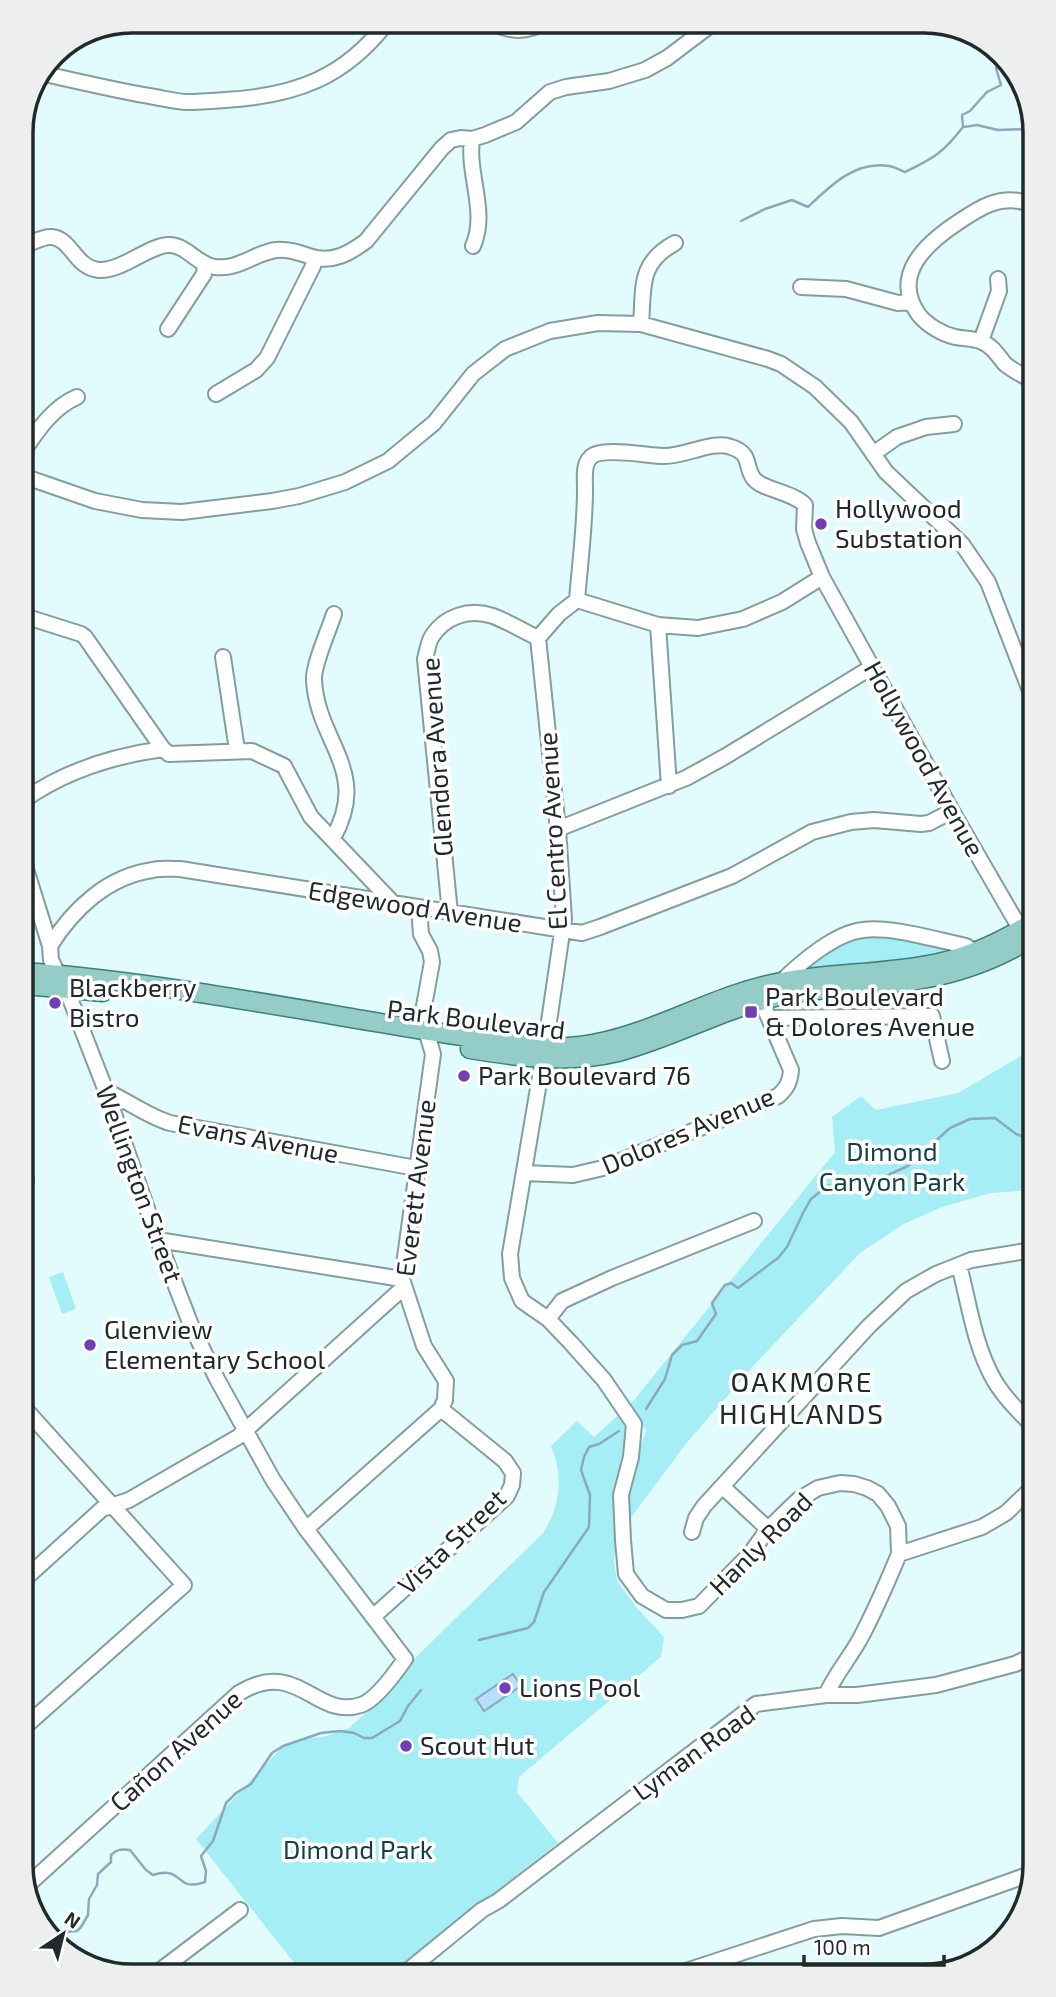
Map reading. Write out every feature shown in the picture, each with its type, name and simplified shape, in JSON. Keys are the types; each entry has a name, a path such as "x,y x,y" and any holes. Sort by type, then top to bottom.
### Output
{"main road":[{"name":"Park Boulevard","path":"33,974 130,995 544,1053 569,1059 645,1044 729,1010 781,982 929,965 1023,934"},
{"name":"Park Boulevard","path":"759,994 915,981 939,976 997,957 1023,936"},
{"name":"Park Boulevard","path":"33,984 62,981"}],"street":[{"path":"51,75 127,93 186,102 237,99 281,93 318,81 354,58 379,33"},
{"path":"33,242 49,237 56,238 62,241 81,263 100,270 120,265 166,244 175,245 192,257 215,267 232,267 277,250 289,250 315,258 335,258 366,241 442,148 451,141 472,139 516,122 551,92 580,83 622,78 645,70 667,58 700,33"},
{"path":"472,139 470,153 480,220 473,246"},
{"path":"1023,201 1012,199 994,202 978,209 923,250 914,263 910,277 912,302 919,315 941,332 981,341 997,352 1013,371 1023,376"},
{"path":"640,324 644,278 650,262 662,250 675,243"},
{"path":"216,394 256,370 267,358 315,258"},
{"path":"168,329 204,274 205,264"},
{"path":"981,341 999,291 998,279"},
{"path":"801,287 846,289 898,303 912,302"},
{"path":"33,480 94,501 142,510 182,512 239,507 299,496 345,482 388,461 434,423 473,374 505,349 550,331 598,323 640,324 781,364 815,387 851,422 893,480 962,544 988,582 1023,672"},
{"path":"33,436 66,401 77,397"},
{"path":"873,454 897,437 926,428 954,424"},
{"name":"Hollywood Avenue","path":"577,600 586,464 590,457 598,453 667,457 727,445 739,450 747,459 755,480 800,499 806,505 804,529 822,577 952,811 1023,926"},
{"path":"538,638 559,614 577,600 658,625 698,628 743,619 782,601 822,577"},
{"name":"Glendora Avenue","path":"450,913 425,659 430,639 440,626 453,617 470,613 492,615 538,638"},
{"path":"333,838 346,806 346,776 316,705 313,676 334,614"},
{"path":"33,619 85,637 169,754 252,751 284,766 311,817 393,903"},
{"path":"658,625 669,786"},
{"name":"El Centro Avenue","path":"538,638 558,829 564,919 510,1254 512,1278 522,1301 548,1319 604,1380 634,1424 631,1457 621,1495 623,1540"},
{"path":"223,657 237,750"},
{"path":"558,829 669,786 726,756 872,667"},
{"path":"33,795 64,776 103,761 163,749"},
{"name":"Edgewood Avenue","path":"51,946 73,914 90,898 132,874 154,869 180,869 582,933 732,876 812,832 851,822 874,820 921,824 939,819 952,811"},
{"name":"Wellington Street","path":"33,891 51,946 51,960 106,1091 191,1325 217,1379 244,1431 306,1530 405,1659"},
{"name":"Everett Avenue","path":"419,908 421,933 432,962 422,1017 433,1054 403,1283 424,1346 446,1381 445,1400 441,1409"},
{"name":"Park Boulevard","path":"781,982 803,961 849,933 863,930 881,929 966,946 975,952"},
{"name":"Dolores Avenue","path":"524,1172 573,1175 603,1168 778,1096 790,1082 791,1070 759,994"},
{"path":"770,1018 932,1016 942,1061"},
{"name":"Evans Avenue","path":"106,1091 125,1099 154,1118 170,1123 416,1168"},
{"path":"548,1319 562,1301 754,1221"},
{"path":"158,1240 403,1283"},
{"path":"692,1532 696,1518 704,1506 878,1317 906,1291 936,1274 971,1260 1023,1251"},
{"path":"959,1265 979,1349 995,1381 1023,1415"},
{"path":"33,1571 102,1509 140,1494 238,1437 403,1283"},
{"path":"306,1530 441,1409"},
{"name":"Vista Street","path":"374,1616 507,1496 512,1485 513,1473 505,1461 441,1409"},
{"path":"33,1424 113,1506 184,1585 33,1719"},
{"name":"Hanly Road","path":"623,1540 626,1574 642,1596 666,1610 699,1606 750,1553 768,1529 798,1500 818,1488 840,1483 867,1488 878,1494 888,1506 898,1526 899,1554"},
{"path":"723,1487 768,1529"},
{"path":"826,1695 834,1677 859,1642 899,1554 982,1527 1006,1513 1023,1497"},
{"name":"Cañon Avenue","path":"34,1878 239,1693 258,1684 279,1680 301,1688 325,1703 342,1707 362,1705 384,1687 405,1659"},
{"name":"Lyman Road","path":"416,1964 482,1910 498,1901 750,1708 763,1702 826,1695 857,1695 936,1685 1023,1660"},
{"path":"707,1964 814,1929 842,1926 879,1928 1022,1877"},
{"path":"170,1964 240,1910"}],"green space":[{"path":"861,934 890,935 946,949 942,953 905,960 811,968 810,961"},
{"name":"Dimond Canyon Park","path":"1023,1055 1023,1191 991,1193 942,1207 904,1224 860,1253 756,1363 685,1445 630,1519 626,1493 646,1430 629,1406 835,1152 832,1117 861,1096 876,1110 958,1093"},
{"path":"63,1272 76,1309 62,1314 49,1277"},
{"name":"Dimond Park","path":"617,1416 633,1434 614,1560 617,1581 664,1637 661,1657 519,1777 517,1792 558,1843 402,1964 295,1964 196,1839 284,1745 327,1736 349,1728 389,1692 410,1663 544,1532 557,1501 559,1479 551,1446 577,1421 594,1437"}],"shaded area":[{"path":"513,1674 521,1686 484,1711 476,1699"}],"waterway":[{"path":"741,221 792,200 808,207 844,176 866,167 889,166 905,172 931,158 944,149 963,127 962,115 970,111 987,92 1001,85 997,66"},
{"path":"964,127 977,125 998,130 1023,129"},
{"path":"646,1409 665,1379 672,1355 682,1345 697,1341 716,1314 712,1303 725,1285 731,1283 738,1288 778,1258 787,1247 811,1199 827,1186 877,1180 908,1166 950,1128 970,1119 995,1118 1023,1137"},
{"path":"479,1640 528,1628 534,1622 544,1592 589,1527 590,1495 581,1470 584,1457 589,1447 619,1431"},
{"path":"61,1933 77,1931 81,1927 88,1915 89,1899 97,1885 98,1874 111,1862 111,1855 117,1851 130,1850 153,1875 170,1873 188,1884 205,1882 206,1871 201,1856 213,1841 226,1803 251,1784 272,1753 283,1746 321,1733 340,1731 372,1738 400,1721 421,1690"}],"place":[{"name":"Hollywood Substation","path":"821,524"},
{"name":"Blackberry Bistro","path":"55,1003"},
{"name":"Park Boulevard & Dolores Avenue","path":"751,1012"},
{"name":"Park Boulevard 76","path":"464,1076"},
{"name":"Glenview Elementary School","path":"90,1345"},
{"name":"Lions Pool","path":"505,1688"},
{"name":"Scout Hut","path":"406,1746"}],"district":[{"name":"OAKMORE HIGHLANDS","path":"802,1398"}]}
